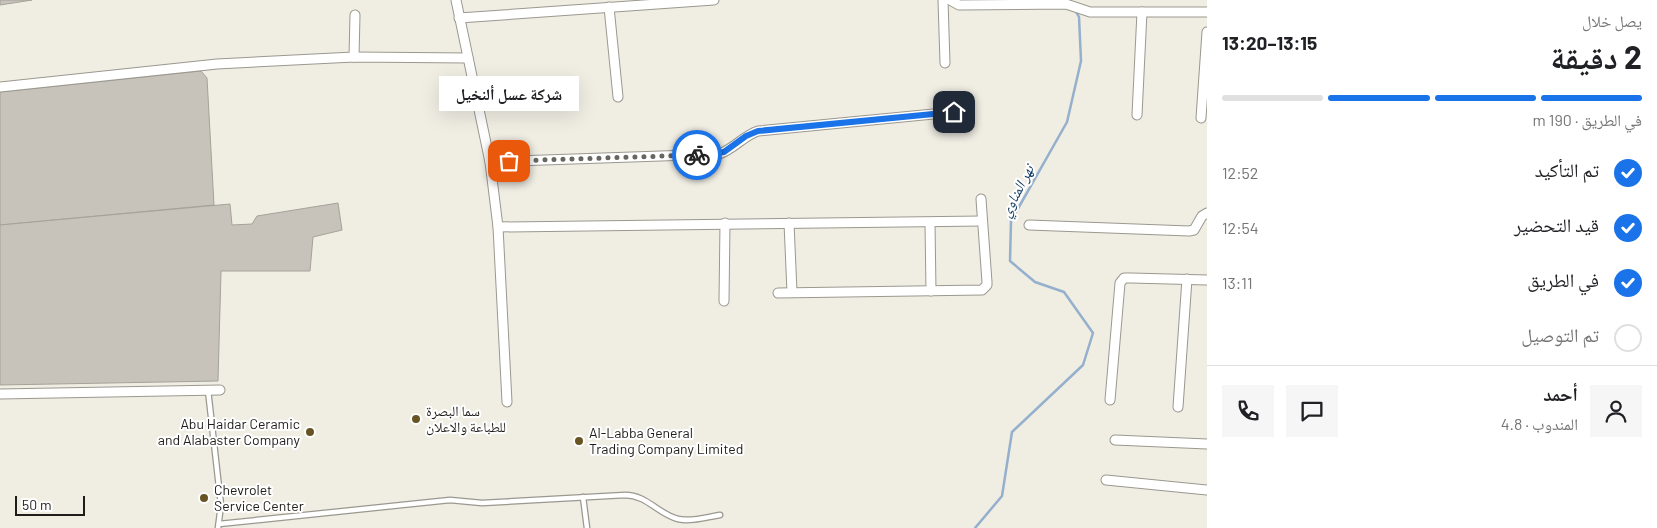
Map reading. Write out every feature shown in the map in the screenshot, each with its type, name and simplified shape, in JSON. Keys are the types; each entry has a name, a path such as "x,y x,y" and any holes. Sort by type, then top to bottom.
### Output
{"street":[{"path":"456,0 490,162 498,227 507,402"},
{"path":"459,18 714,0"},
{"path":"942,0 945,63"},
{"path":"950,0 959,5 1066,4 1090,12 1207,12"},
{"path":"609,7 618,97"},
{"path":"1137,115 1142,12"},
{"path":"354,57 355,15"},
{"path":"1201,118 1207,32"},
{"path":"0,86 216,64 354,57 468,58"},
{"path":"490,162 719,154 728,150 746,136 758,131 954,112"},
{"path":"778,292 931,291 979,290 985,288 987,282 980,199"},
{"path":"1029,225 1189,231 1194,230 1202,216 1207,212"},
{"path":"498,227 982,221"},
{"path":"789,222 792,292"},
{"path":"724,301 725,223"},
{"path":"930,223 931,291"},
{"path":"1110,400 1120,282 1124,278 1207,280"},
{"path":"1178,407 1187,279"},
{"path":"0,394 220,390"},
{"path":"1115,440 1207,444"},
{"path":"1106,480 1207,490"}],"lane":[{"path":"208,389 221,505 218,526 234,522 450,500 477,504 625,495 636,496 646,500 678,519 686,520 720,515"},
{"path":"583,498 587,528"},
{"path":"234,522 237,528"}],"building":[{"path":"0,0 32,0 0,5"},
{"path":"201,71 207,78 214,205 0,225 0,92"},
{"path":"338,203 342,230 313,237 310,271 221,271 218,381 0,385 0,225 230,204 232,225 252,224 257,216"}],"waterway":[{"name":"نهر المناوي","path":"975,528 1002,496 1012,432 1083,365 1093,333 1064,292 1035,282 1010,261 1011,221 1067,122 1081,61 1079,17 1075,10"}],"way so far":[{"path":"509,161 697,155"}],"place":[{"name":"شركة عسل ألنخيل","path":"509,161"},
{"name":"سما البصرة للطباعة والاعلان","path":"416,419"},
{"name":"Abu Haidar Ceramic and Alabaster Company","path":"310,432"},
{"name":"Al-Labba General Trading Company Limited","path":"579,441"},
{"name":"Chevrolet Service Center","path":"204,498"}],"route":[{"path":"697,155 719,154 728,150 746,136 758,131 954,112"}]}
